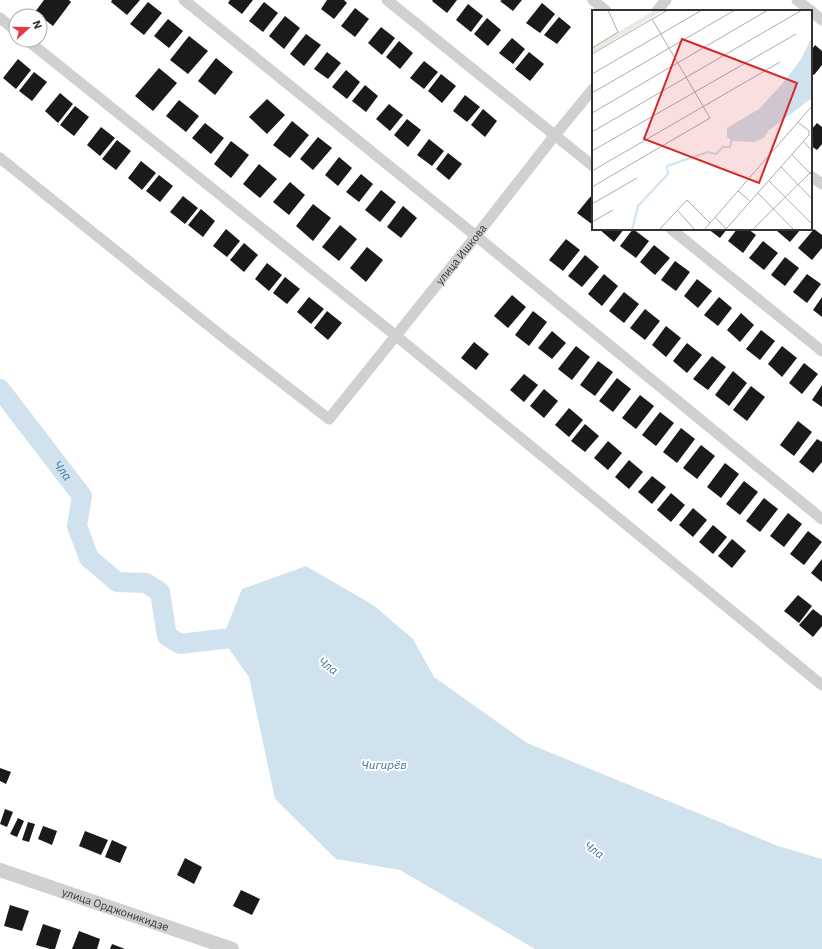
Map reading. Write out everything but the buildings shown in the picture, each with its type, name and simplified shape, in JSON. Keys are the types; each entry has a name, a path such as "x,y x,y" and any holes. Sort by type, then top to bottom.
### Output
{"street":[{"path":"184,0 822,519"},
{"path":"387,0 592,165"},
{"path":"592,0 605,10"},
{"path":"658,10 666,0"},
{"path":"797,0 810,10"},
{"path":"812,12 822,20"},
{"path":"0,18 8,24"},
{"path":"37,48 395,336 822,685"},
{"name":"улица Ишкова","path":"0,158 223,337 329,419 592,90"},
{"path":"812,177 822,184"},
{"path":"672,230 822,351"},
{"name":"улица Орджоникидзе","path":"0,870 232,949"}],"water":[{"name":"Чигирёв","path":"306,566 373,605 413,639 434,677 527,743 778,846 822,859 822,949 535,949 400,870 336,859 275,799 249,677 222,639 242,589"}],"waterway":[{"name":"Чла","path":"0,389 82,496 77,526 89,558 117,582 146,583 160,592 167,636 180,644 248,637"}]}
